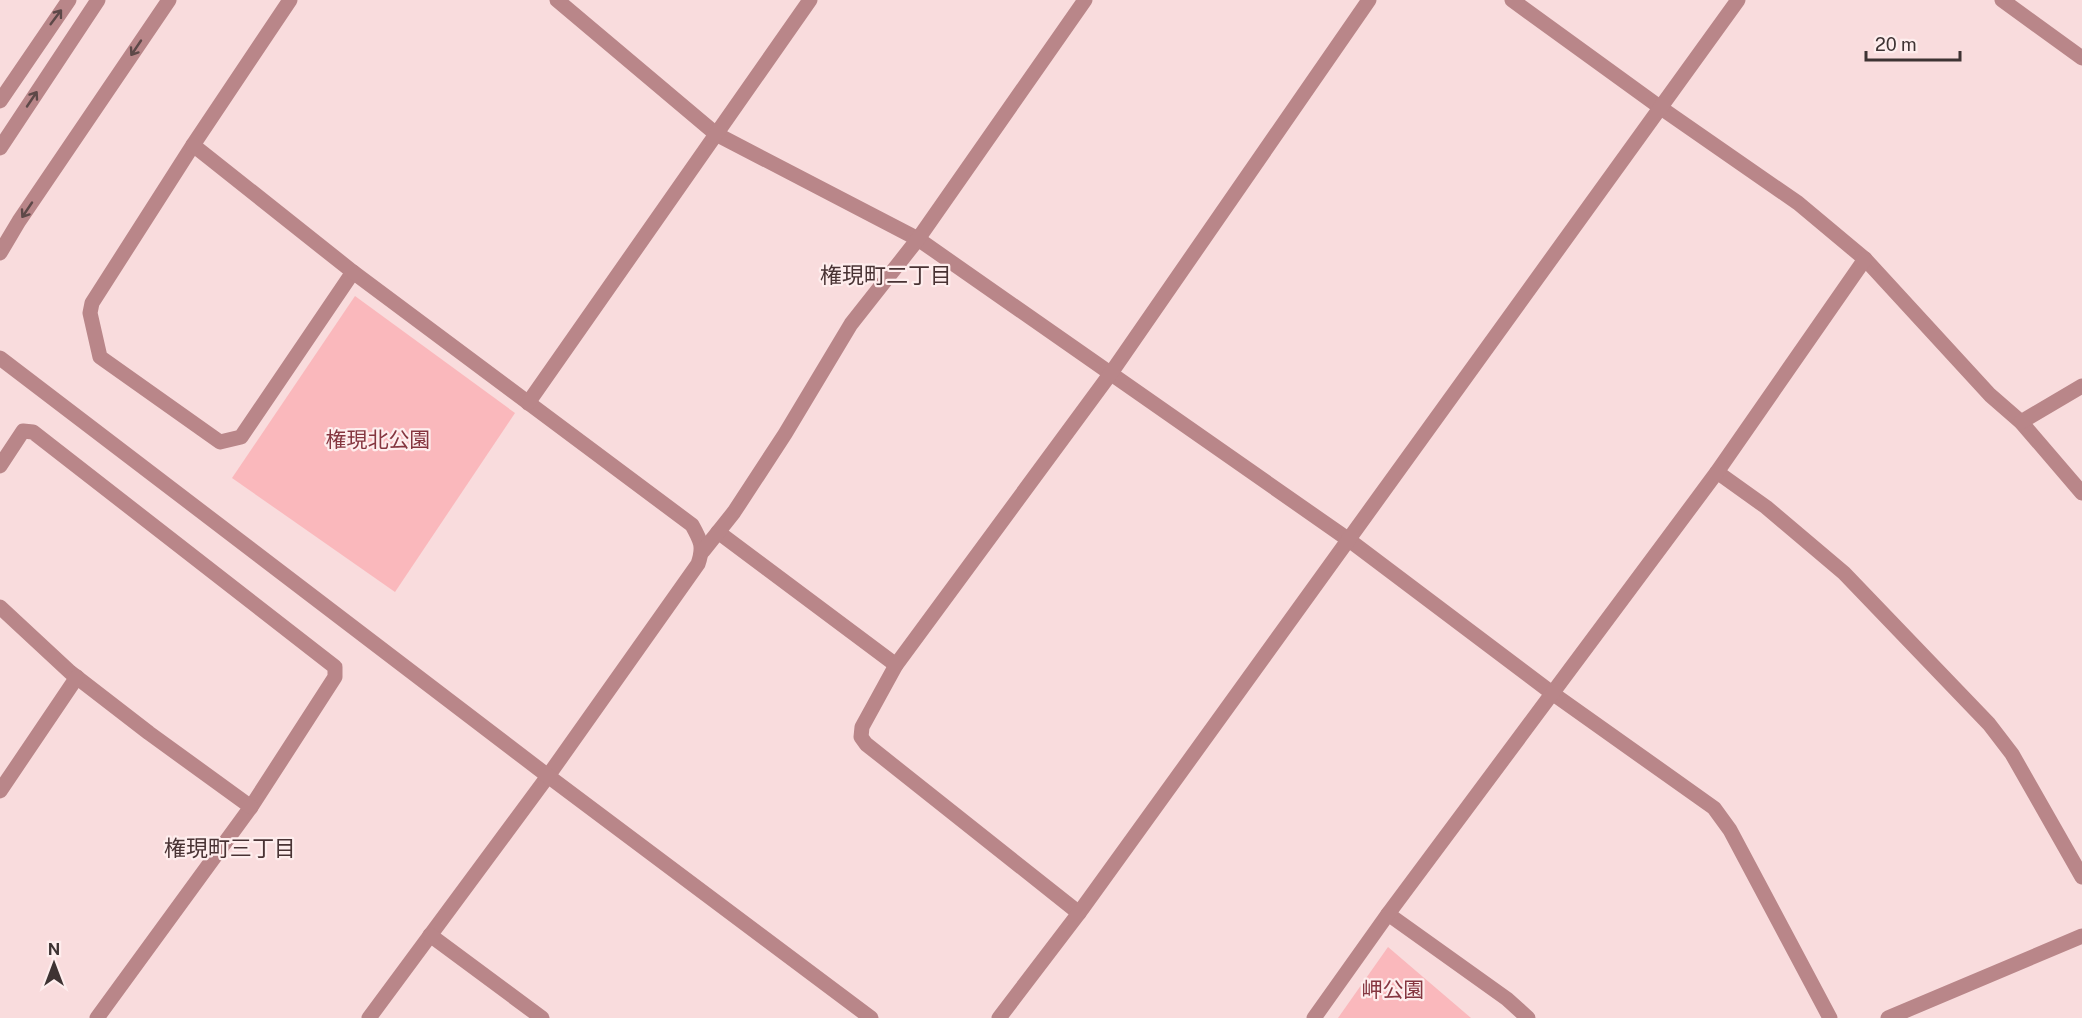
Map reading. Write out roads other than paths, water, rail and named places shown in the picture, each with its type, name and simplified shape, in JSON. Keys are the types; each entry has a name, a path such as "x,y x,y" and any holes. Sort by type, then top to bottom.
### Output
{"street":[{"path":"0,100 69,0"},
{"path":"0,148 98,0"},
{"path":"0,253 19,221 169,0"},
{"path":"291,0 193,144 92,303 90,313 100,357 220,442 240,437 353,272"},
{"path":"528,403 810,0"},
{"path":"369,1018 548,776 698,564 703,551 734,512 785,434 851,324 918,240 1085,0"},
{"path":"1079,913 866,744 861,737 862,728 896,664 1111,373 1369,0"},
{"path":"1512,0 1661,108 1798,203 1865,260 1990,395 2021,422 2082,494"},
{"path":"999,1018 1079,913 1738,0"},
{"path":"2002,0 2082,58"},
{"path":"563,2 716,134 918,240 1349,540 1552,693 1714,808 1730,830 1830,1018"},
{"path":"193,144 353,272 692,525 703,551"},
{"path":"1314,1018 1388,914 1717,472 1865,260"},
{"path":"0,358 548,776 872,1018"},
{"path":"2021,422 2082,386"},
{"path":"0,466 23,431 33,432 335,667 335,676 251,807 97,1018"},
{"path":"1717,472 1766,507 1844,573 1989,724 2012,754 2082,878"},
{"path":"718,532 896,664"},
{"path":"0,607 77,677 251,807"},
{"path":"0,792 77,677"},
{"path":"1388,914 1507,999 1528,1018"},
{"path":"430,935 542,1018"},
{"path":"1888,1018 2082,936"}],"district":[{"name":"権現町二丁目","path":"886,275"},
{"name":"権現町三丁目","path":"230,848"}],"park label":[{"name":"権現北公園","path":"378,440"},
{"name":"岬公園","path":"1393,990"}]}
